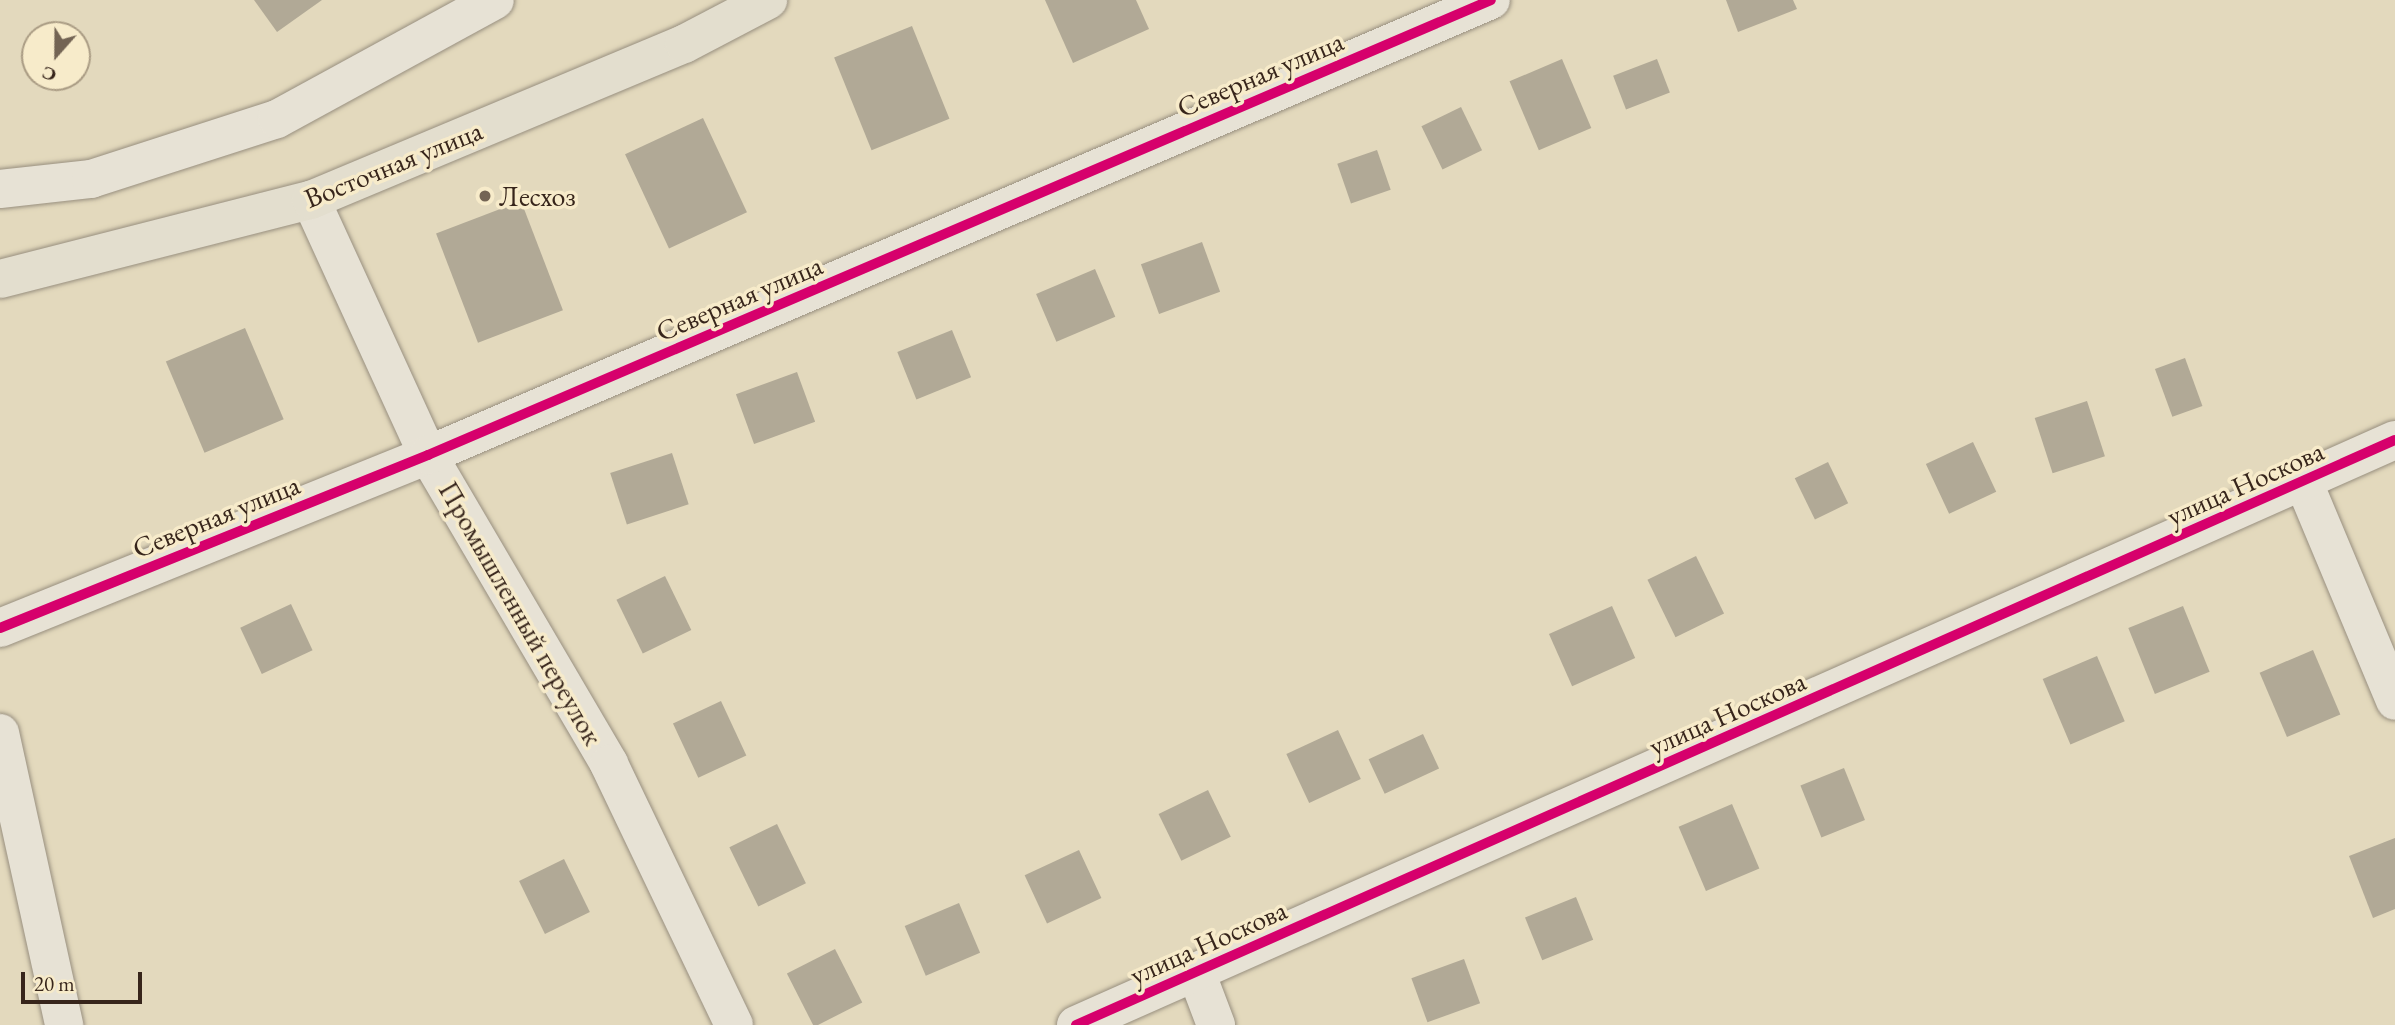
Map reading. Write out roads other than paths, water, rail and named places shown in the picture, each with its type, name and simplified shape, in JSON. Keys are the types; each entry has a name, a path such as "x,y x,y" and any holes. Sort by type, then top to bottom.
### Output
{"main road":[{"name":"Восточная улица","path":"0,279 311,200 684,44 768,0"}],"street":[{"path":"0,189 91,178 277,119 495,0"},
{"name":"Северная улица","path":"0,628 428,455 1491,0"},
{"name":"Промышленный переулок","path":"311,200 428,455 609,764 734,1025"},
{"name":"улица Носкова","path":"1076,1025 2304,483 2395,440"},
{"path":"2304,483 2395,701"},
{"path":"0,733 64,1025"},
{"path":"1196,972 1216,1025"}],"place":[{"name":"Лесхоз","path":"485,196"}]}
